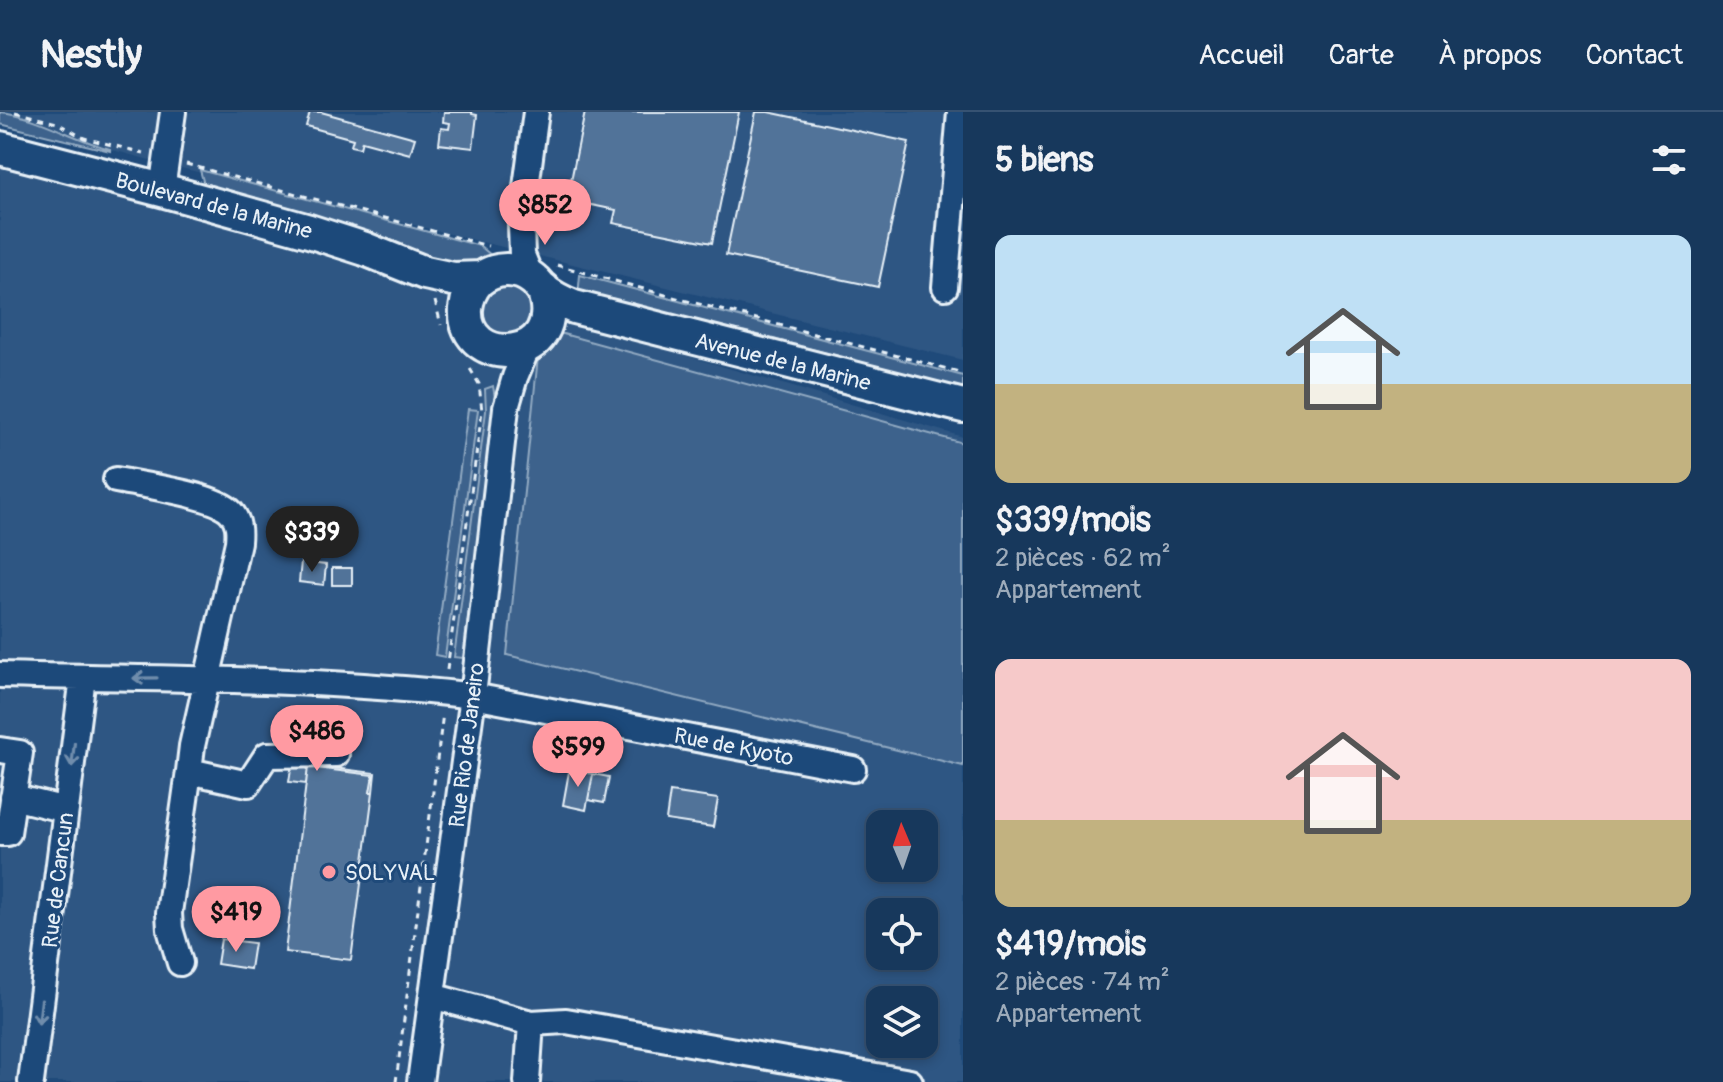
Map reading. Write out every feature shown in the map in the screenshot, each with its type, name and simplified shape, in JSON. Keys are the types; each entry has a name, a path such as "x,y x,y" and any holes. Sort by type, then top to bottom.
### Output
{"main road":[{"name":"Boulevard de la Marine","path":"0,148 309,231 425,273 482,284"},
{"path":"509,270 521,272 537,283 548,304 548,316 537,336 516,351 492,349 480,342 471,331 466,316 482,284 509,270"},
{"name":"Avenue de la Marine","path":"537,283 571,306 603,316 963,406"},
{"name":"Avenue de la Marine","path":"537,336 603,316"}],"street":[{"path":"162,190 173,112"},
{"path":"536,112 521,225 522,255 537,283"},
{"path":"945,287 960,112"},
{"path":"482,284 511,252 521,225"},
{"name":"Rue Rio de Janeiro","path":"420,1082 473,696 506,408 515,377 537,336"},
{"name":"Rue Rio de Janeiro","path":"492,349 501,376 506,408"},
{"path":"116,480 222,505 231,512 239,530 192,746 169,913 170,929 180,963"},
{"name":"Rue de Kyoto","path":"0,675 206,678 413,688 473,696 853,769"},
{"name":"Rue de Cancun","path":"31,1082 83,677"},
{"path":"0,750 20,753 8,833 0,833"},
{"path":"189,771 248,784 267,755 336,754"},
{"path":"13,797 66,810"},
{"path":"432,996 531,1023 566,1021 910,1082"},
{"path":"527,1082 531,1023"}],"path":[{"path":"447,674 482,411 479,384"},
{"path":"396,1082 443,713"}],"shaded area":[{"path":"0,112 963,112 963,360 165,164 0,120"},
{"path":"0,112 42,123 110,151 0,124"},
{"path":"0,157 92,181 963,437 963,1082 0,1082"},
{"path":"200,170 480,246 492,256 490,261 458,269 205,188"},
{"path":"580,275 963,376 963,389 747,332 578,296"},
{"path":"506,286 523,294 531,311 523,328 506,336 489,328 481,311 489,294"},
{"path":"541,328 963,443 963,766 507,655"},
{"path":"493,386 495,398 463,658 454,657 486,411 485,389"},
{"path":"468,409 478,410 445,657 435,655"}],"building":[{"path":"310,112 321,112 415,138 410,154 362,141 360,148 351,146 353,139 306,126"},
{"path":"444,112 472,112 477,115 473,148 439,144 441,128 449,129 450,123 443,122"},
{"path":"585,112 739,112 712,243 613,223 616,210 567,200"},
{"path":"756,112 909,142 878,287 726,255"},
{"path":"301,562 326,565 324,585 299,582"},
{"path":"332,568 352,568 352,585 332,585"},
{"path":"292,763 375,773 373,792 370,792 373,775 308,767 306,784 289,782"},
{"path":"570,766 593,774 586,810 563,805"},
{"name":"SOLYVAL","path":"308,767 373,775 351,960 285,952"},
{"path":"593,774 609,777 604,803 588,800"},
{"path":"670,792 718,799 713,827 666,820"},
{"path":"221,939 254,943 250,969 217,964"}],"place":[{"name":"SOLYVAL","path":"329,872"}]}
